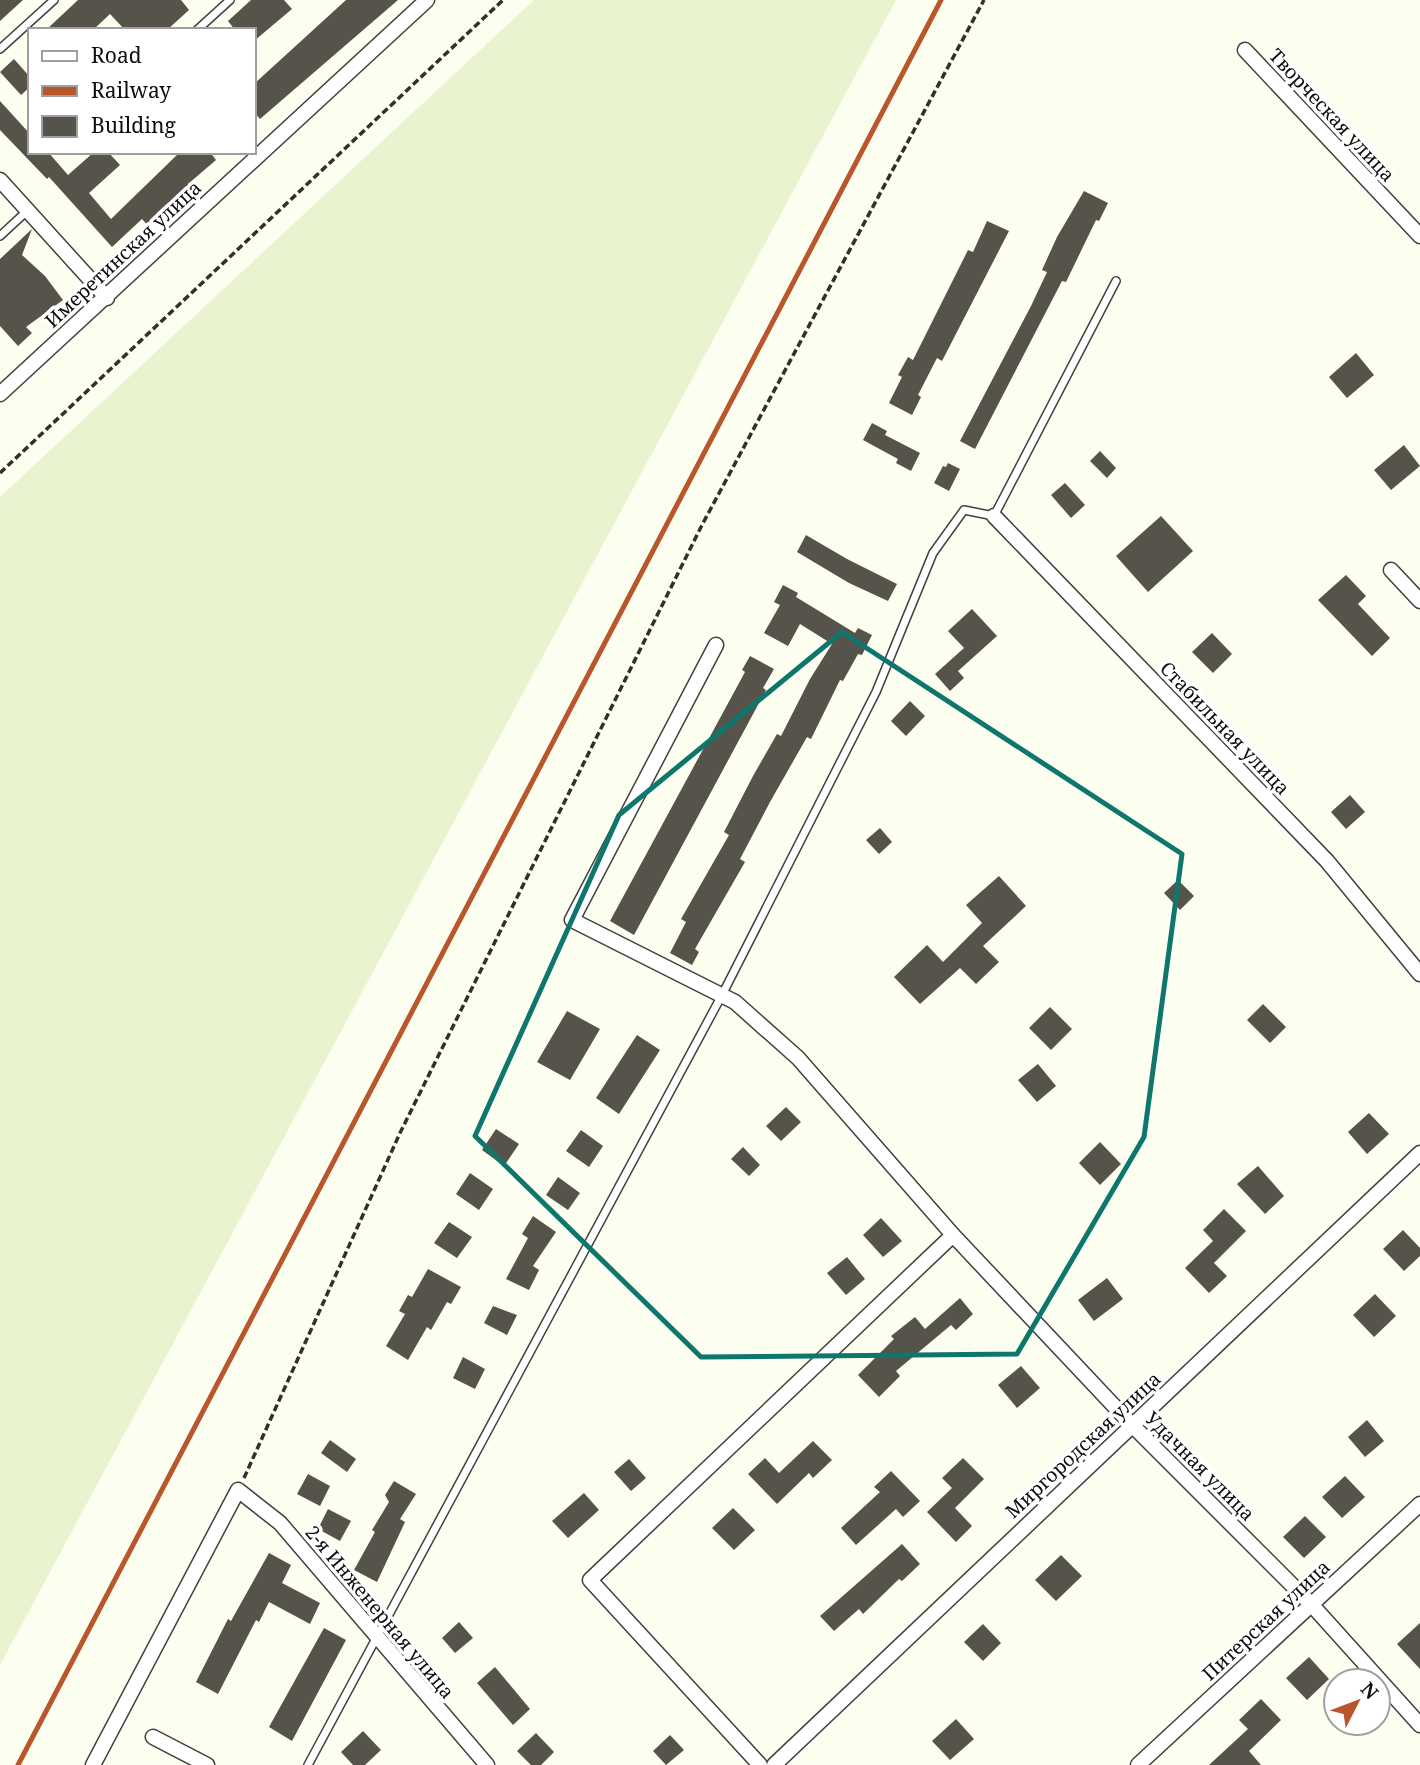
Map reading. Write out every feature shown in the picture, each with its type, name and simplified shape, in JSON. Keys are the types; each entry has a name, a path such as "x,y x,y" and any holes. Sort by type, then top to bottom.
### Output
{"street":[{"name":"Имеретинская улица","path":"0,394 427,0"},
{"name":"Творческая улица","path":"1245,50 1420,236"},
{"path":"0,180 107,298"},
{"name":"Стабильная улица","path":"994,516 1327,861 1420,974"},
{"path":"1391,570 1420,601"},
{"name":"Удачная улица","path":"716,645 572,920 736,1002 799,1058 953,1234 1132,1425 1311,1604 1420,1725"},
{"name":"Миргородская улица","path":"774,1765 1420,1153"},
{"path":"760,1765 590,1580 953,1234"},
{"path":"93,1765 238,1490"},
{"name":"2-я Инженерная улица","path":"238,1490 280,1523 486,1765"},
{"name":"Питерская улица","path":"1138,1765 1420,1504"},
{"path":"153,1737 207,1765"}],"lane":[{"path":"0,50 54,0"},
{"path":"199,28 230,0"},
{"path":"0,236 28,210"},
{"path":"308,1765 637,1158 722,995 876,692 933,554 964,510 994,516 1116,281"}],"path":[{"path":"0,473 503,0"},
{"path":"238,1490 400,1133 690,550 984,0"}],"highlighted area":[{"path":"842,632 1182,854 1144,1137 1017,1354 701,1357 475,1136 619,815"}],"green space":[{"path":"534,0 896,0 0,1665 0,497"}],"building":[{"path":"0,0 23,0 0,21"},
{"path":"78,0 181,0 189,10 169,28 123,28 110,14 95,28 48,28"},
{"path":"251,0 284,0 292,9 256,39 256,28 233,28 228,21"},
{"path":"346,0 398,0 260,119 256,114 256,82"},
{"path":"14,59 28,75 28,89 21,95 0,72"},
{"path":"0,101 28,132 28,154 50,154 68,175 92,154 110,154 120,165 89,193 111,219 178,154 212,154 216,160 188,184 190,186 161,212 164,215 150,228 142,219 112,247 49,177 47,179 0,130"},
{"path":"1084,191 1108,203 1099,221 1096,220 1066,282 1062,281 975,449 960,441 1031,306 1047,272 1042,270 1057,237"},
{"path":"987,221 1009,231 942,361 937,358 918,395 921,397 912,415 889,403 902,377 898,375 908,357 913,360 968,250 973,252"},
{"path":"32,229 22,255 45,276 63,300 26,327 32,333 18,346 0,326 0,259"},
{"path":"1356,353 1374,375 1347,398 1329,377"},
{"path":"872,423 887,431 885,435 920,453 911,471 896,463 898,459 863,440"},
{"path":"1404,445 1420,466 1391,490 1374,470"},
{"path":"1100,451 1116,468 1107,478 1090,461"},
{"path":"948,463 960,469 949,491 934,483 943,466 946,467"},
{"path":"1065,483 1085,505 1071,518 1051,495"},
{"path":"1161,516 1193,551 1148,592 1116,556"},
{"path":"806,535 897,584 888,601 849,583 797,552"},
{"path":"1346,575 1366,596 1358,604 1390,638 1372,656 1318,600"},
{"path":"783,585 798,593 796,597 855,633 858,628 872,635 862,655 858,654 843,681 840,680 811,739 807,737 770,802 740,859 745,862 695,949 699,952 692,965 670,953 686,922 681,919 729,835 724,832 753,776 777,734 781,736 810,679 832,644 800,624 788,646 764,633 780,605 774,602"},
{"path":"972,609 997,636 958,671 964,678 950,691 935,674 964,648 948,631"},
{"path":"1212,633 1232,654 1213,673 1192,652"},
{"path":"750,656 774,669 763,688 766,690 634,935 610,921 745,672 742,670"},
{"path":"910,701 925,716 906,736 891,721"},
{"path":"1350,795 1365,812 1346,829 1331,812"},
{"path":"880,828 892,842 879,854 866,840"},
{"path":"999,876 1026,906 983,946 999,962 976,984 960,968 920,1004 894,977 927,945 943,962 982,923 966,905"},
{"path":"1178,880 1194,896 1180,910 1164,893"},
{"path":"1263,1004 1286,1027 1270,1043 1247,1020"},
{"path":"1050,1007 1072,1029 1051,1050 1029,1028"},
{"path":"567,1011 600,1029 570,1080 537,1062"},
{"path":"637,1035 660,1050 619,1114 596,1098"},
{"path":"1038,1064 1056,1086 1037,1102 1018,1080"},
{"path":"786,1107 801,1122 781,1141 766,1126"},
{"path":"1369,1113 1389,1134 1367,1154 1348,1132"},
{"path":"496,1129 519,1144 504,1166 482,1150"},
{"path":"581,1130 603,1146 589,1167 566,1151"},
{"path":"1100,1142 1121,1164 1100,1185 1079,1163"},
{"path":"743,1147 760,1165 749,1176 731,1159"},
{"path":"1258,1166 1284,1196 1265,1214 1237,1184"},
{"path":"470,1173 493,1189 479,1210 456,1194"},
{"path":"558,1177 580,1193 568,1210 546,1195"},
{"path":"1224,1209 1246,1231 1214,1263 1227,1276 1209,1293 1185,1268 1213,1241 1203,1230"},
{"path":"533,1216 556,1232 533,1266 539,1270 529,1290 506,1279 528,1238 522,1234"},
{"path":"881,1218 902,1241 883,1257 863,1235"},
{"path":"449,1222 472,1237 457,1258 434,1243"},
{"path":"1403,1230 1420,1248 1420,1256 1404,1271 1383,1249"},
{"path":"847,1257 865,1279 846,1295 827,1273"},
{"path":"428,1269 461,1287 451,1304 447,1302 431,1330 427,1327 408,1360 386,1346 405,1314 399,1311 408,1295 412,1297"},
{"path":"1107,1278 1123,1299 1094,1321 1078,1300"},
{"path":"1375,1294 1396,1316 1374,1337 1353,1315"},
{"path":"960,1298 973,1314 956,1330 951,1325 896,1371 900,1376 879,1397 858,1375 894,1339 891,1336 915,1317 925,1329"},
{"path":"493,1306 517,1315 507,1335 484,1323"},
{"path":"463,1357 485,1369 475,1389 453,1378"},
{"path":"1021,1366 1040,1388 1017,1408 998,1385"},
{"path":"1367,1420 1384,1441 1365,1457 1348,1437"},
{"path":"330,1440 356,1459 347,1472 321,1453"},
{"path":"813,1441 832,1460 813,1478 809,1473 777,1504 748,1474 765,1458 779,1473"},
{"path":"963,1458 984,1479 955,1508 972,1526 956,1542 927,1512 952,1488 942,1478"},
{"path":"629,1459 646,1478 631,1491 614,1472"},
{"path":"891,1471 920,1501 903,1517 896,1509 856,1545 841,1528 880,1492 874,1487"},
{"path":"308,1474 330,1486 320,1506 297,1494"},
{"path":"1345,1476 1365,1497 1342,1518 1322,1497"},
{"path":"394,1481 416,1494 400,1519 405,1522 377,1582 354,1570 375,1532 372,1530 389,1502 385,1495"},
{"path":"584,1493 599,1510 568,1538 552,1521"},
{"path":"733,1508 755,1530 734,1550 712,1528"},
{"path":"328,1509 351,1521 340,1541 318,1529"},
{"path":"1305,1516 1326,1537 1304,1558 1283,1537"},
{"path":"902,1544 920,1564 902,1581 899,1579 863,1614 859,1609 834,1631 820,1616"},
{"path":"269,1553 291,1565 282,1583 320,1603 310,1624 269,1602 259,1622 256,1620 218,1694 196,1682 228,1619 231,1621"},
{"path":"1061,1555 1082,1576 1056,1601 1035,1580"},
{"path":"459,1622 473,1638 455,1653 442,1638"},
{"path":"1420,1623 1420,1669 1397,1644"},
{"path":"983,1624 1001,1643 983,1661 964,1642"},
{"path":"324,1628 346,1640 292,1741 269,1727"},
{"path":"1309,1657 1322,1671 1322,1686 1307,1700 1286,1678"},
{"path":"495,1667 530,1709 513,1725 477,1683"},
{"path":"1261,1699 1281,1720 1249,1751 1261,1765 1209,1765 1248,1729 1239,1720"},
{"path":"956,1719 974,1739 950,1760 932,1741"},
{"path":"363,1731 381,1750 365,1765 353,1765 341,1752"},
{"path":"536,1733 554,1752 541,1765 531,1765 517,1751"},
{"path":"670,1735 684,1750 666,1765 653,1751"}],"railway":[{"path":"18,1765 941,0"}]}
